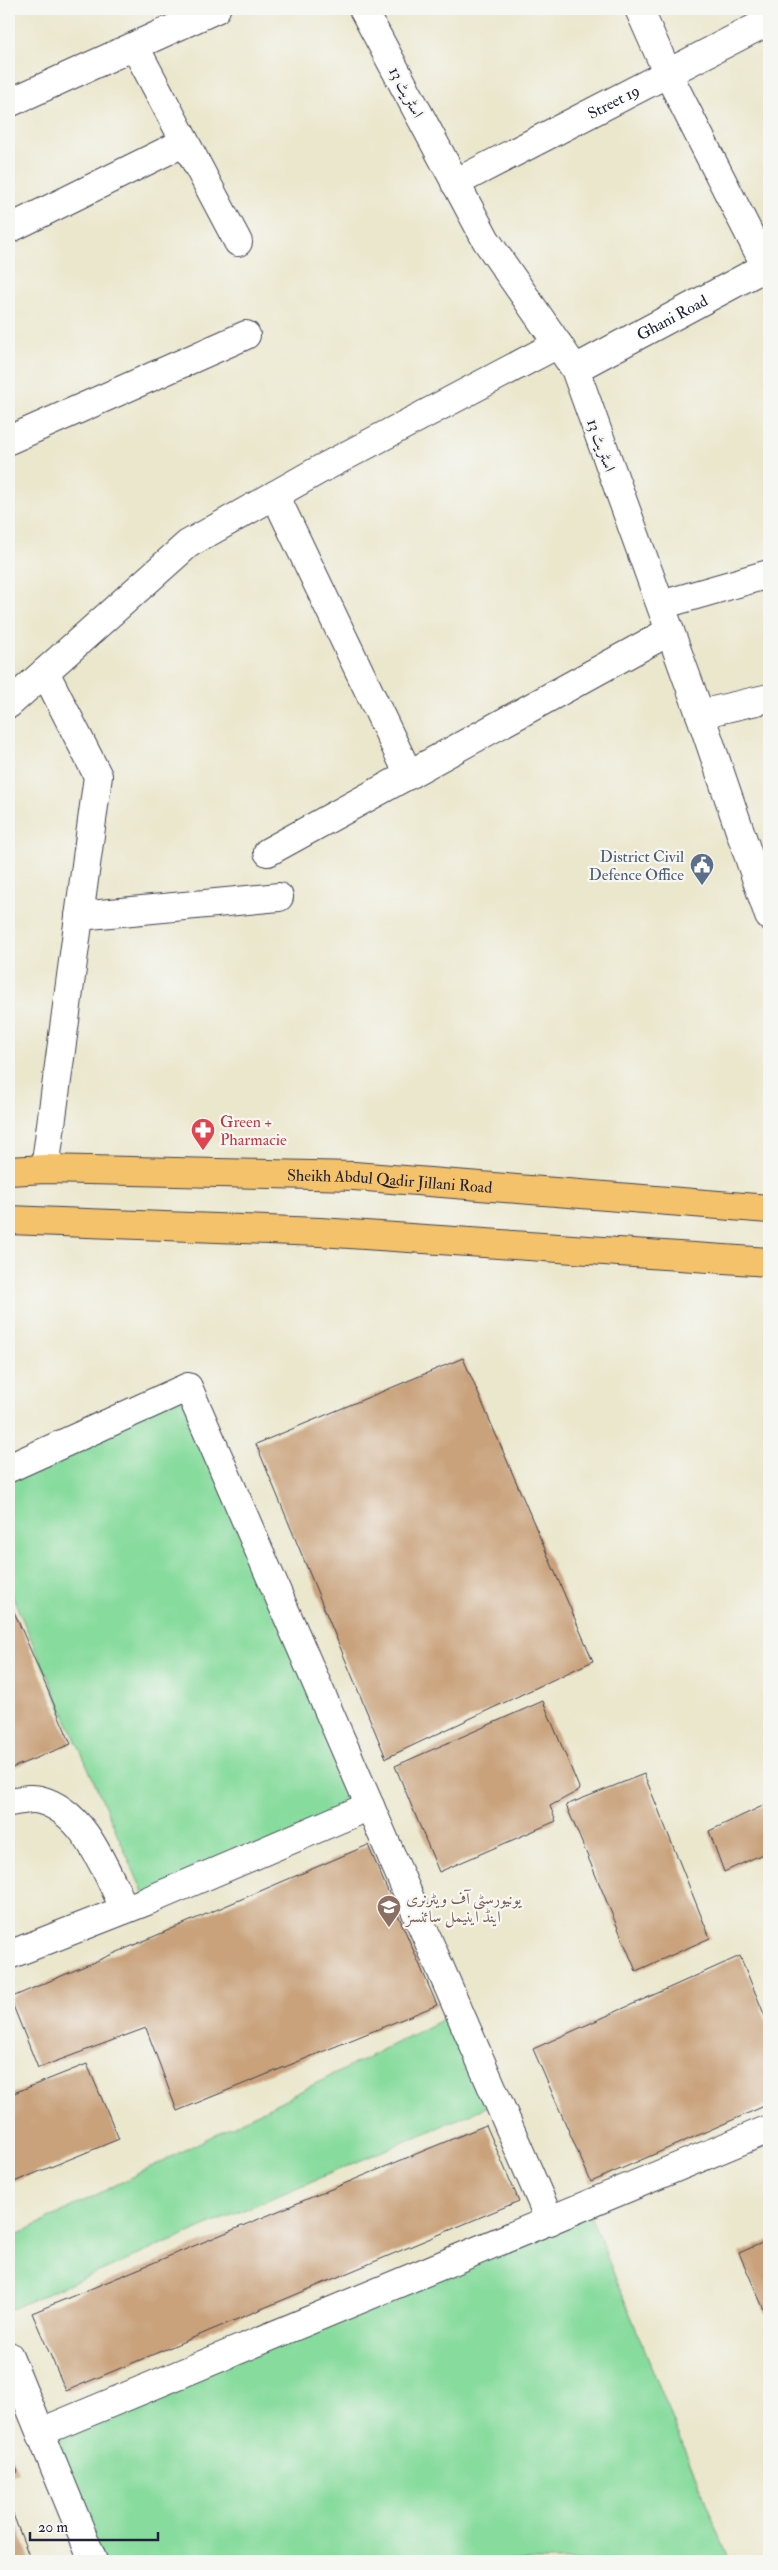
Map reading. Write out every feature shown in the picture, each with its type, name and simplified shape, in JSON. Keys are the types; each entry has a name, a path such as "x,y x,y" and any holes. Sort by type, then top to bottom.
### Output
{"main road":[{"name":"Sheikh Abdul Qadir Jillani Road","path":"9,1171 45,1169 354,1176 769,1209"},
{"path":"9,1220 320,1232 769,1262"}],"street":[{"path":"9,103 216,9"},
{"path":"639,9 667,72 768,266"},
{"name":"اسٹریٹ 13","path":"371,11 455,183 486,240 575,369 700,714 769,916"},
{"name":"Street 19","path":"455,183 769,20"},
{"path":"135,47 238,242"},
{"path":"9,229 185,142"},
{"name":"Ghani Road","path":"575,369 768,266"},
{"path":"9,440 246,335"},
{"path":"9,704 188,544 275,494 558,344"},
{"path":"275,494 409,775"},
{"path":"661,605 769,574"},
{"path":"268,852 670,632"},
{"path":"45,672 98,776 45,1169"},
{"path":"700,714 769,698"},
{"path":"79,916 279,897"},
{"path":"9,1468 188,1387 550,2221"},
{"path":"9,1802 38,1799 68,1813 92,1846 125,1909"},
{"path":"9,1955 125,1909 370,1806"},
{"path":"41,2432 769,2129"},
{"path":"9,2356 93,2561"}],"green space":[{"path":"188,1387 370,1806 147,1901 9,1589 9,1468"},
{"path":"459,2011 498,2102 9,2310 9,2239"},
{"path":"586,2205 730,2561 93,2561 41,2432"}],"building":[{"path":"463,1358 593,1661 386,1758 256,1444"},
{"path":"9,1600 71,1744 9,1769"},
{"path":"543,1701 580,1790 550,1806 556,1821 439,1872 395,1766"},
{"path":"644,1774 710,1938 636,1971 566,1805"},
{"path":"769,1803 769,1851 724,1872 709,1831"},
{"path":"368,1845 437,2005 177,2111 146,2028 38,2068 10,1998"},
{"path":"740,1956 769,2026 769,2104 591,2182 533,2049"},
{"path":"87,2064 119,2139 9,2184 9,2095"},
{"path":"486,2125 519,2201 66,2391 32,2313"},
{"path":"769,2240 769,2321 739,2253"},
{"path":"9,2451 18,2472 9,2476"},
{"path":"9,2504 31,2561 9,2561"}],"place":[{"name":"District Civil Defence Office","path":"702,886"},
{"name":"Green + Pharmacie","path":"203,1151"},
{"name":"یونیورسٹی آف ویٹرنری اینڈ اینیمل سائنسز","path":"389,1928"}]}
